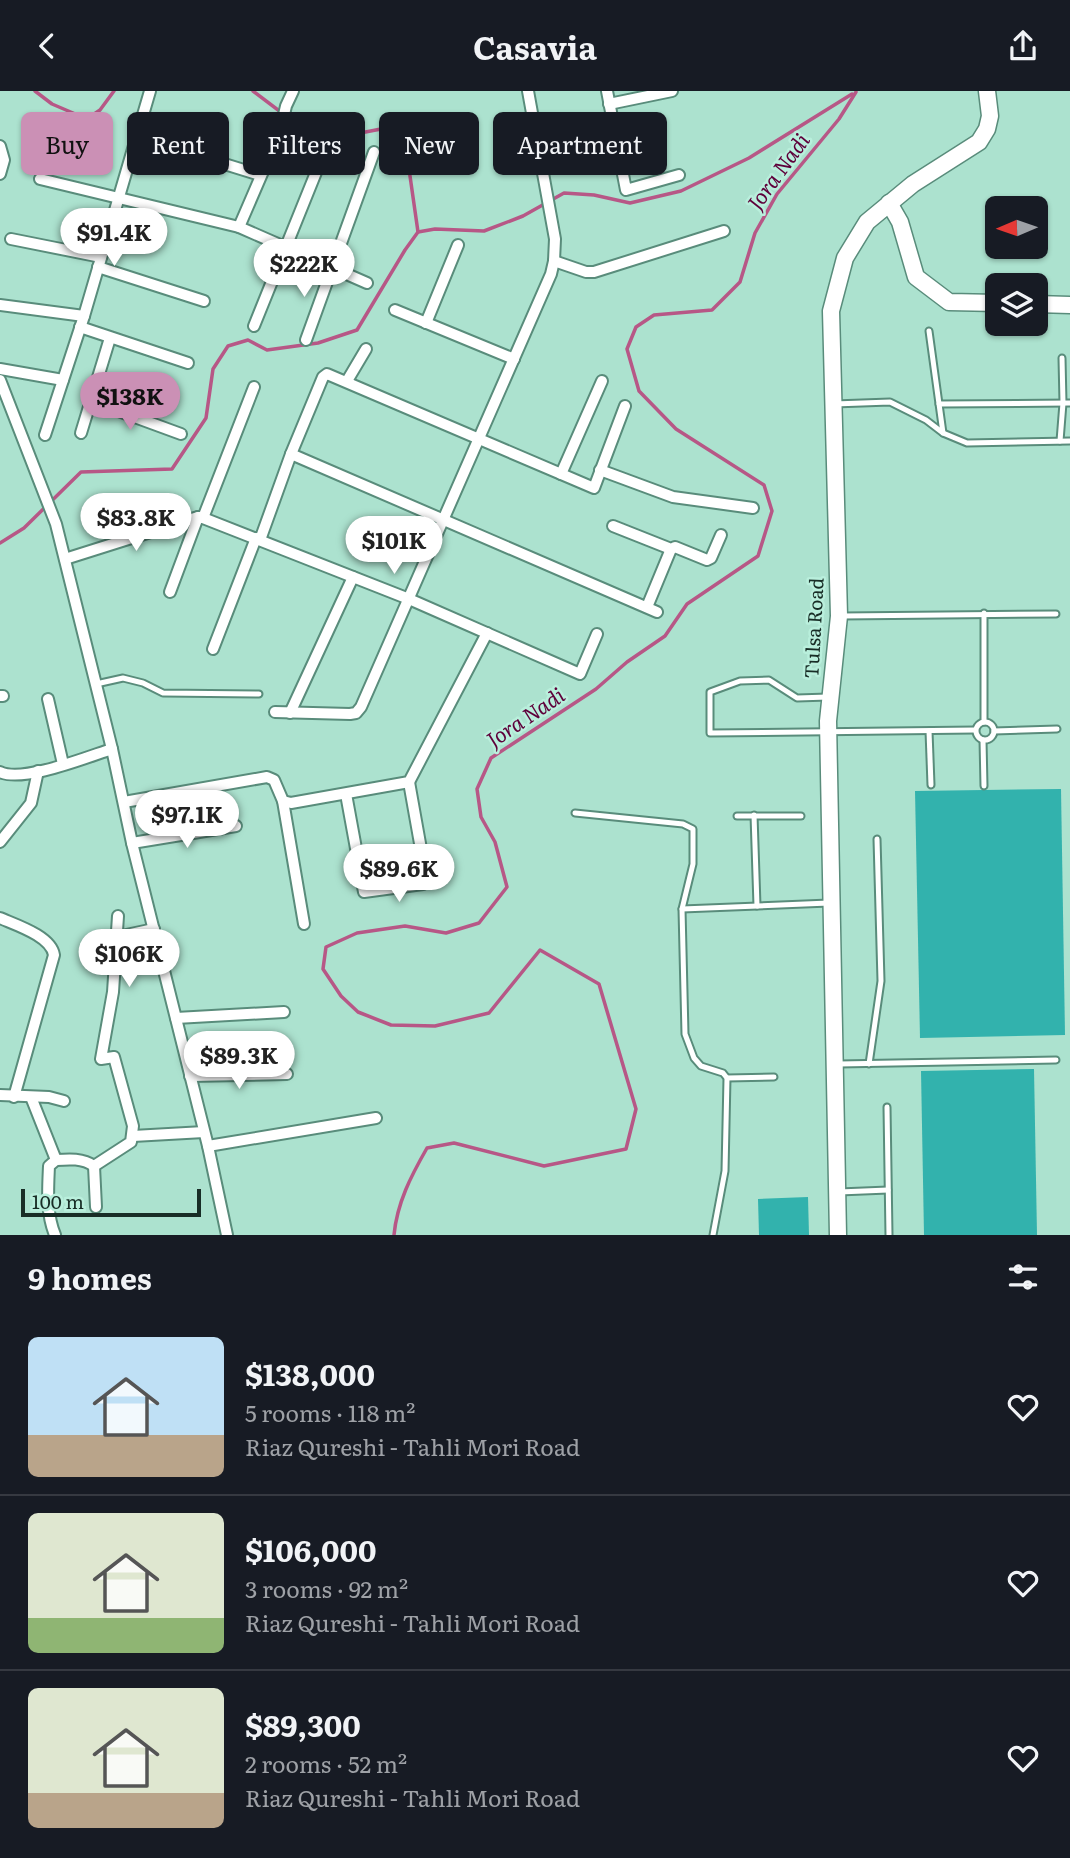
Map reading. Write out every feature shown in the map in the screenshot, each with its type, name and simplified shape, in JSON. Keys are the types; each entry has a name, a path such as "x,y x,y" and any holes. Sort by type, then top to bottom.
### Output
{"street":[{"path":"144,112 150,91"},
{"path":"285,112 293,91"},
{"path":"275,712 356,713 360,707 514,359 554,261 555,239 528,91"},
{"path":"607,91 626,190 679,175"},
{"path":"609,104 672,91"},
{"name":"Tulsa Road","path":"838,1235 828,733 839,616 831,311 845,258 867,222 913,184 979,142 987,129 990,116 987,91"},
{"path":"0,146 4,160 0,174"},
{"path":"306,340 374,152"},
{"path":"45,435 127,169"},
{"path":"239,227 260,175"},
{"path":"254,326 315,175"},
{"path":"40,179 239,227 367,283"},
{"path":"889,203 900,222 916,277 950,302 985,303"},
{"path":"554,261 586,272 594,272 724,231"},
{"path":"10,239 100,262 204,301"},
{"path":"426,323 458,245"},
{"path":"1048,304 1070,305"},
{"path":"0,305 82,321 110,338 188,363"},
{"path":"395,310 514,359"},
{"path":"81,433 110,338"},
{"path":"347,381 366,349"},
{"path":"0,369 63,380"},
{"path":"213,649 323,377 331,374 593,488 625,406"},
{"path":"0,380 56,524 208,1146 227,1235"},
{"path":"561,474 602,381"},
{"path":"170,592 254,387"},
{"path":"91,401 181,434"},
{"path":"291,454 652,609 671,549"},
{"path":"600,470 689,501 696,499 753,508"},
{"path":"65,559 200,517 409,599 580,674 597,634"},
{"path":"613,526 707,560 711,558 721,534"},
{"path":"290,713 353,577"},
{"path":"346,794 362,889 368,892 423,884 426,877 410,782 488,633"},
{"path":"48,699 63,764"},
{"path":"0,772 5,775 26,774 112,749"},
{"path":"0,842 31,803 38,771"},
{"path":"124,802 267,777 274,780 283,801 304,924"},
{"path":"283,801 290,803 410,782"},
{"path":"132,843 236,826"},
{"path":"94,1166 131,1142 133,1136 133,1126 114,1057 101,1059 113,992 118,916"},
{"path":"1,920 30,930 50,945 54,955 14,1097"},
{"path":"117,937 154,929"},
{"path":"176,1018 284,1012"},
{"path":"190,1076 287,1074"},
{"path":"0,1095 49,1097 64,1101"},
{"path":"31,1097 56,1160"},
{"path":"208,1146 376,1118"},
{"path":"133,1136 204,1132"},
{"path":"55,1235 49,1222 49,1166 56,1160 87,1161 94,1166"},
{"path":"94,1166 96,1207"}],"lane":[{"path":"929,331 943,433"},
{"path":"1060,441 1066,403 1062,358"},
{"path":"834,404 890,402 926,420 943,433 967,443 1070,441"},
{"path":"939,404 1066,403"},
{"path":"984,613 984,722"},
{"path":"839,616 1056,614"},
{"path":"96,684 123,678 143,683 163,693 259,694"},
{"path":"831,697 797,698 769,680 740,681 710,692 710,733 975,730"},
{"path":"975,730 984,722 990,723 994,731"},
{"path":"994,731 1057,729"},
{"path":"975,730 983,740 990,739 994,731"},
{"path":"929,731 931,785"},
{"path":"983,740 984,786"},
{"path":"575,813 683,824 693,829 693,864 682,909 685,1034 694,1058 701,1066 723,1073 727,1078 725,1171 713,1235"},
{"path":"754,815 757,906"},
{"path":"737,816 801,816"},
{"path":"869,1064 881,981 877,839"},
{"path":"682,909 832,903"},
{"path":"835,1064 1056,1060"},
{"path":"727,1078 774,1077"},
{"path":"887,1107 889,1235"},
{"path":"837,1192 888,1190"}],"building":[{"path":"1061,789 1065,1035 920,1038 915,791"},
{"path":"1034,1069 1037,1235 924,1235 921,1071"},
{"path":"808,1197 809,1235 759,1235 758,1199"}],"waterway":[{"path":"35,91 52,104 87,119 100,110 114,91"},
{"path":"253,91 319,141 412,123 414,143 409,169 418,232"},
{"name":"Jora Nadi","path":"394,1235 406,1190 427,1148 454,1143 544,1166 626,1149 636,1109 599,984 540,950 489,1013 435,1026 391,1025 358,1012 341,996 323,969 326,947 357,933 405,926 446,933 479,923 507,887 495,842 481,817 477,789 491,758 596,689 627,662 665,636 687,604 758,556 772,511 764,485 676,429 639,391 627,349 636,327 654,315 712,310 740,282 755,233 777,194 839,119 856,92"},
{"path":"0,543 24,528 81,472 172,469 206,418 213,369 228,346 248,340 267,350 318,343 357,330 418,232 435,229 484,231 523,216 564,193 594,195 630,203 681,191 749,158 852,94"}]}
